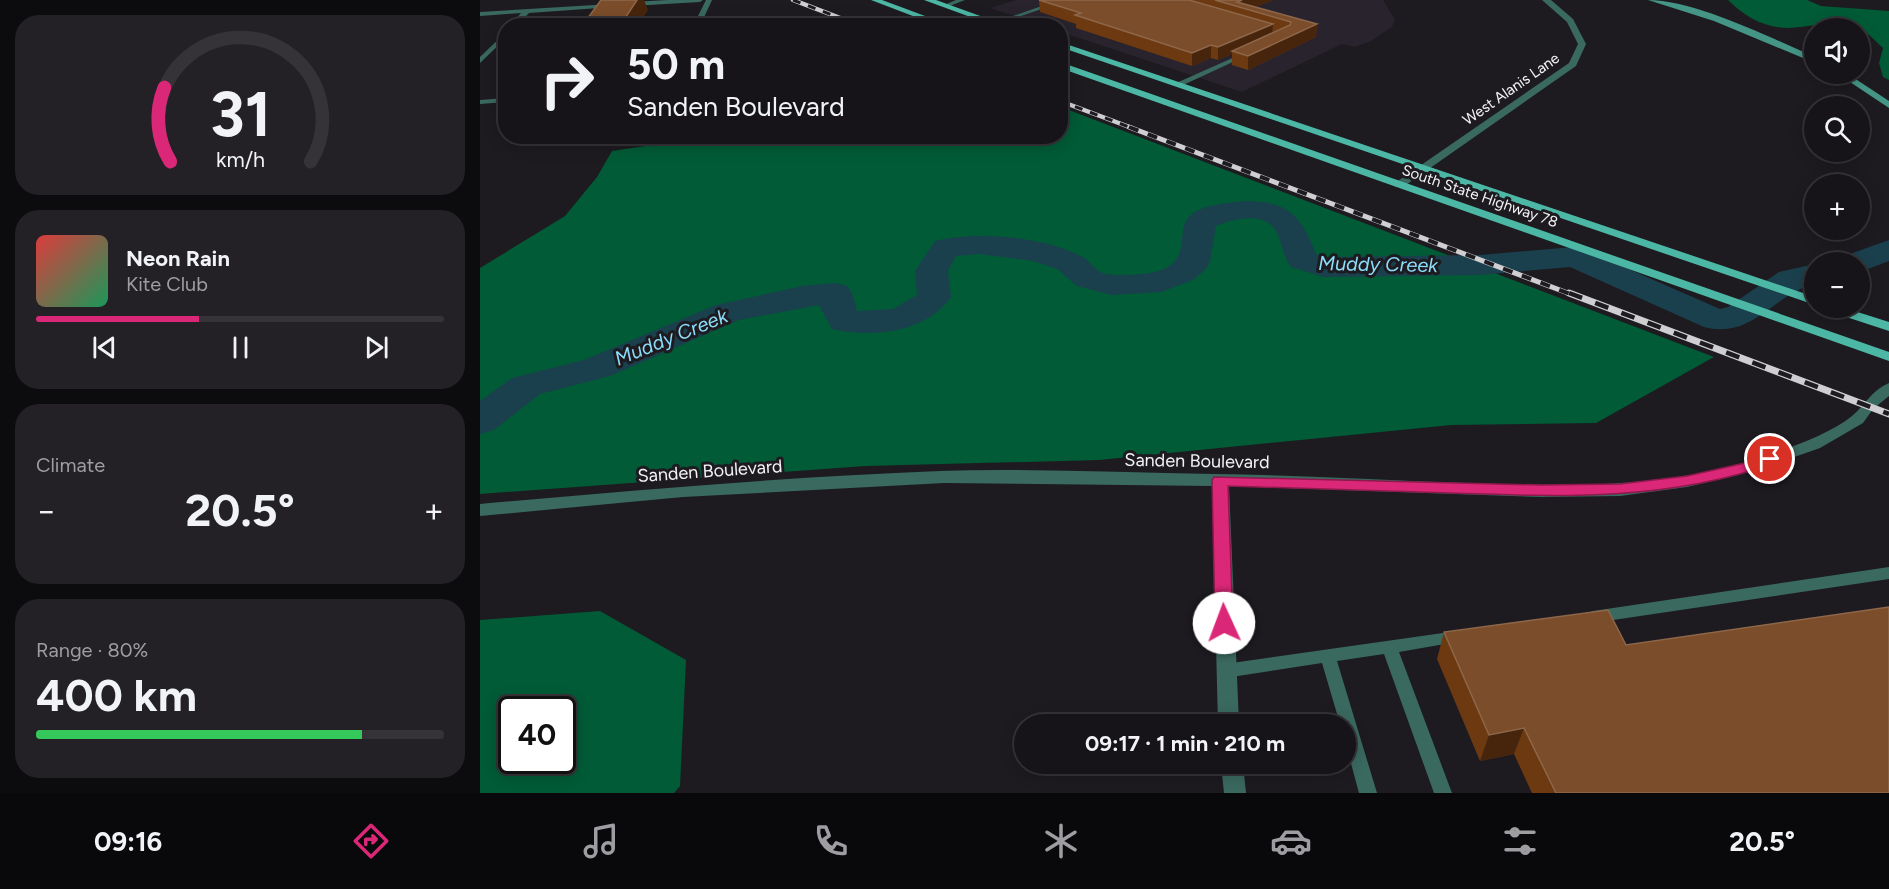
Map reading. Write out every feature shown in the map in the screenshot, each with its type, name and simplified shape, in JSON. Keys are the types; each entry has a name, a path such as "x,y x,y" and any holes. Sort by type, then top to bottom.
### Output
{"main road":[{"path":"875,0 926,18"},
{"path":"928,0 982,18"},
{"path":"1652,0 1717,19 1804,55"},
{"name":"South State Highway 78","path":"1068,47 1425,166 1804,298"},
{"name":"South State Highway 78","path":"1068,68 1889,357"},
{"path":"1858,84 1889,105"},
{"path":"1862,318 1889,327"}],"street":[{"name":"West Alanis Lane","path":"1400,185 1573,64 1582,44 1570,21 1546,0"},
{"name":"Sanden Boulevard","path":"480,510 683,491 944,477 1220,480 1541,490 1620,490 1687,481 1748,467 1814,444 1858,419 1868,406 1889,388"},
{"path":"1220,480 1228,714"},
{"path":"1233,774 1235,793"}],"lane":[{"path":"480,14 700,0"},
{"path":"700,18 709,0"},
{"path":"945,6 962,0"},
{"path":"1016,18 1065,0"},
{"path":"520,18 527,11"},
{"path":"480,61 498,42"},
{"path":"1178,84 1254,50"},
{"path":"480,102 498,101"},
{"path":"1578,619 1889,573"},
{"path":"1225,671 1472,635"},
{"path":"1389,647 1443,793"},
{"path":"1328,656 1368,793"}],"shaded area":[{"path":"1016,0 1383,0 1395,20 1392,27 1371,41 1355,47 1342,44 1242,92 1068,34 1068,18 1020,18 990,8"}],"green space":[{"path":"1728,0 1807,0 1821,6 1889,11 1889,80 1883,77 1879,63 1883,48 1870,36 1870,18 1804,18 1804,26 1789,28 1764,24 1741,12"},
{"path":"1068,110 1714,357 1596,423 1451,425 1099,460 865,466 480,494 480,268 565,216 597,177 612,151 659,144 1068,144"},
{"path":"600,611 686,660 680,786 674,793 480,793 480,620"}],"building":[{"path":"601,0 637,0 625,18 588,18"},
{"path":"1039,0 1189,0 1273,24 1218,47 1211,45 1192,53 1075,15 1081,13"},
{"path":"1215,0 1242,0 1237,2 1317,24 1248,56 1232,51 1290,25 1291,22"},
{"path":"1889,607 1889,793 1556,793 1524,728 1489,735 1444,632 1608,610 1626,645"}],"waterway":[{"name":"Muddy Creek","path":"480,421 526,386 597,368 728,312 802,296 835,293 837,306 845,321 869,322 905,317 926,306 934,297 931,271 936,260 946,248 979,244 1038,252 1069,262 1089,279 1112,285 1161,282 1181,273 1194,262 1202,221 1232,211 1256,210 1277,216 1290,230 1302,260 1324,267 1480,265 1574,257 1716,320 1739,315 1791,279 1804,276"},
{"name":"Muddy Creek","path":"1870,258 1889,250"}],"railway":[{"path":"793,0 840,18"},
{"path":"1068,104 1132,128"},
{"path":"1129,127 1573,295"},
{"path":"1569,293 1889,414"}],"route":[{"path":"1224,623 1220,480 1541,490 1620,490 1687,481 1748,467 1770,459"}]}
